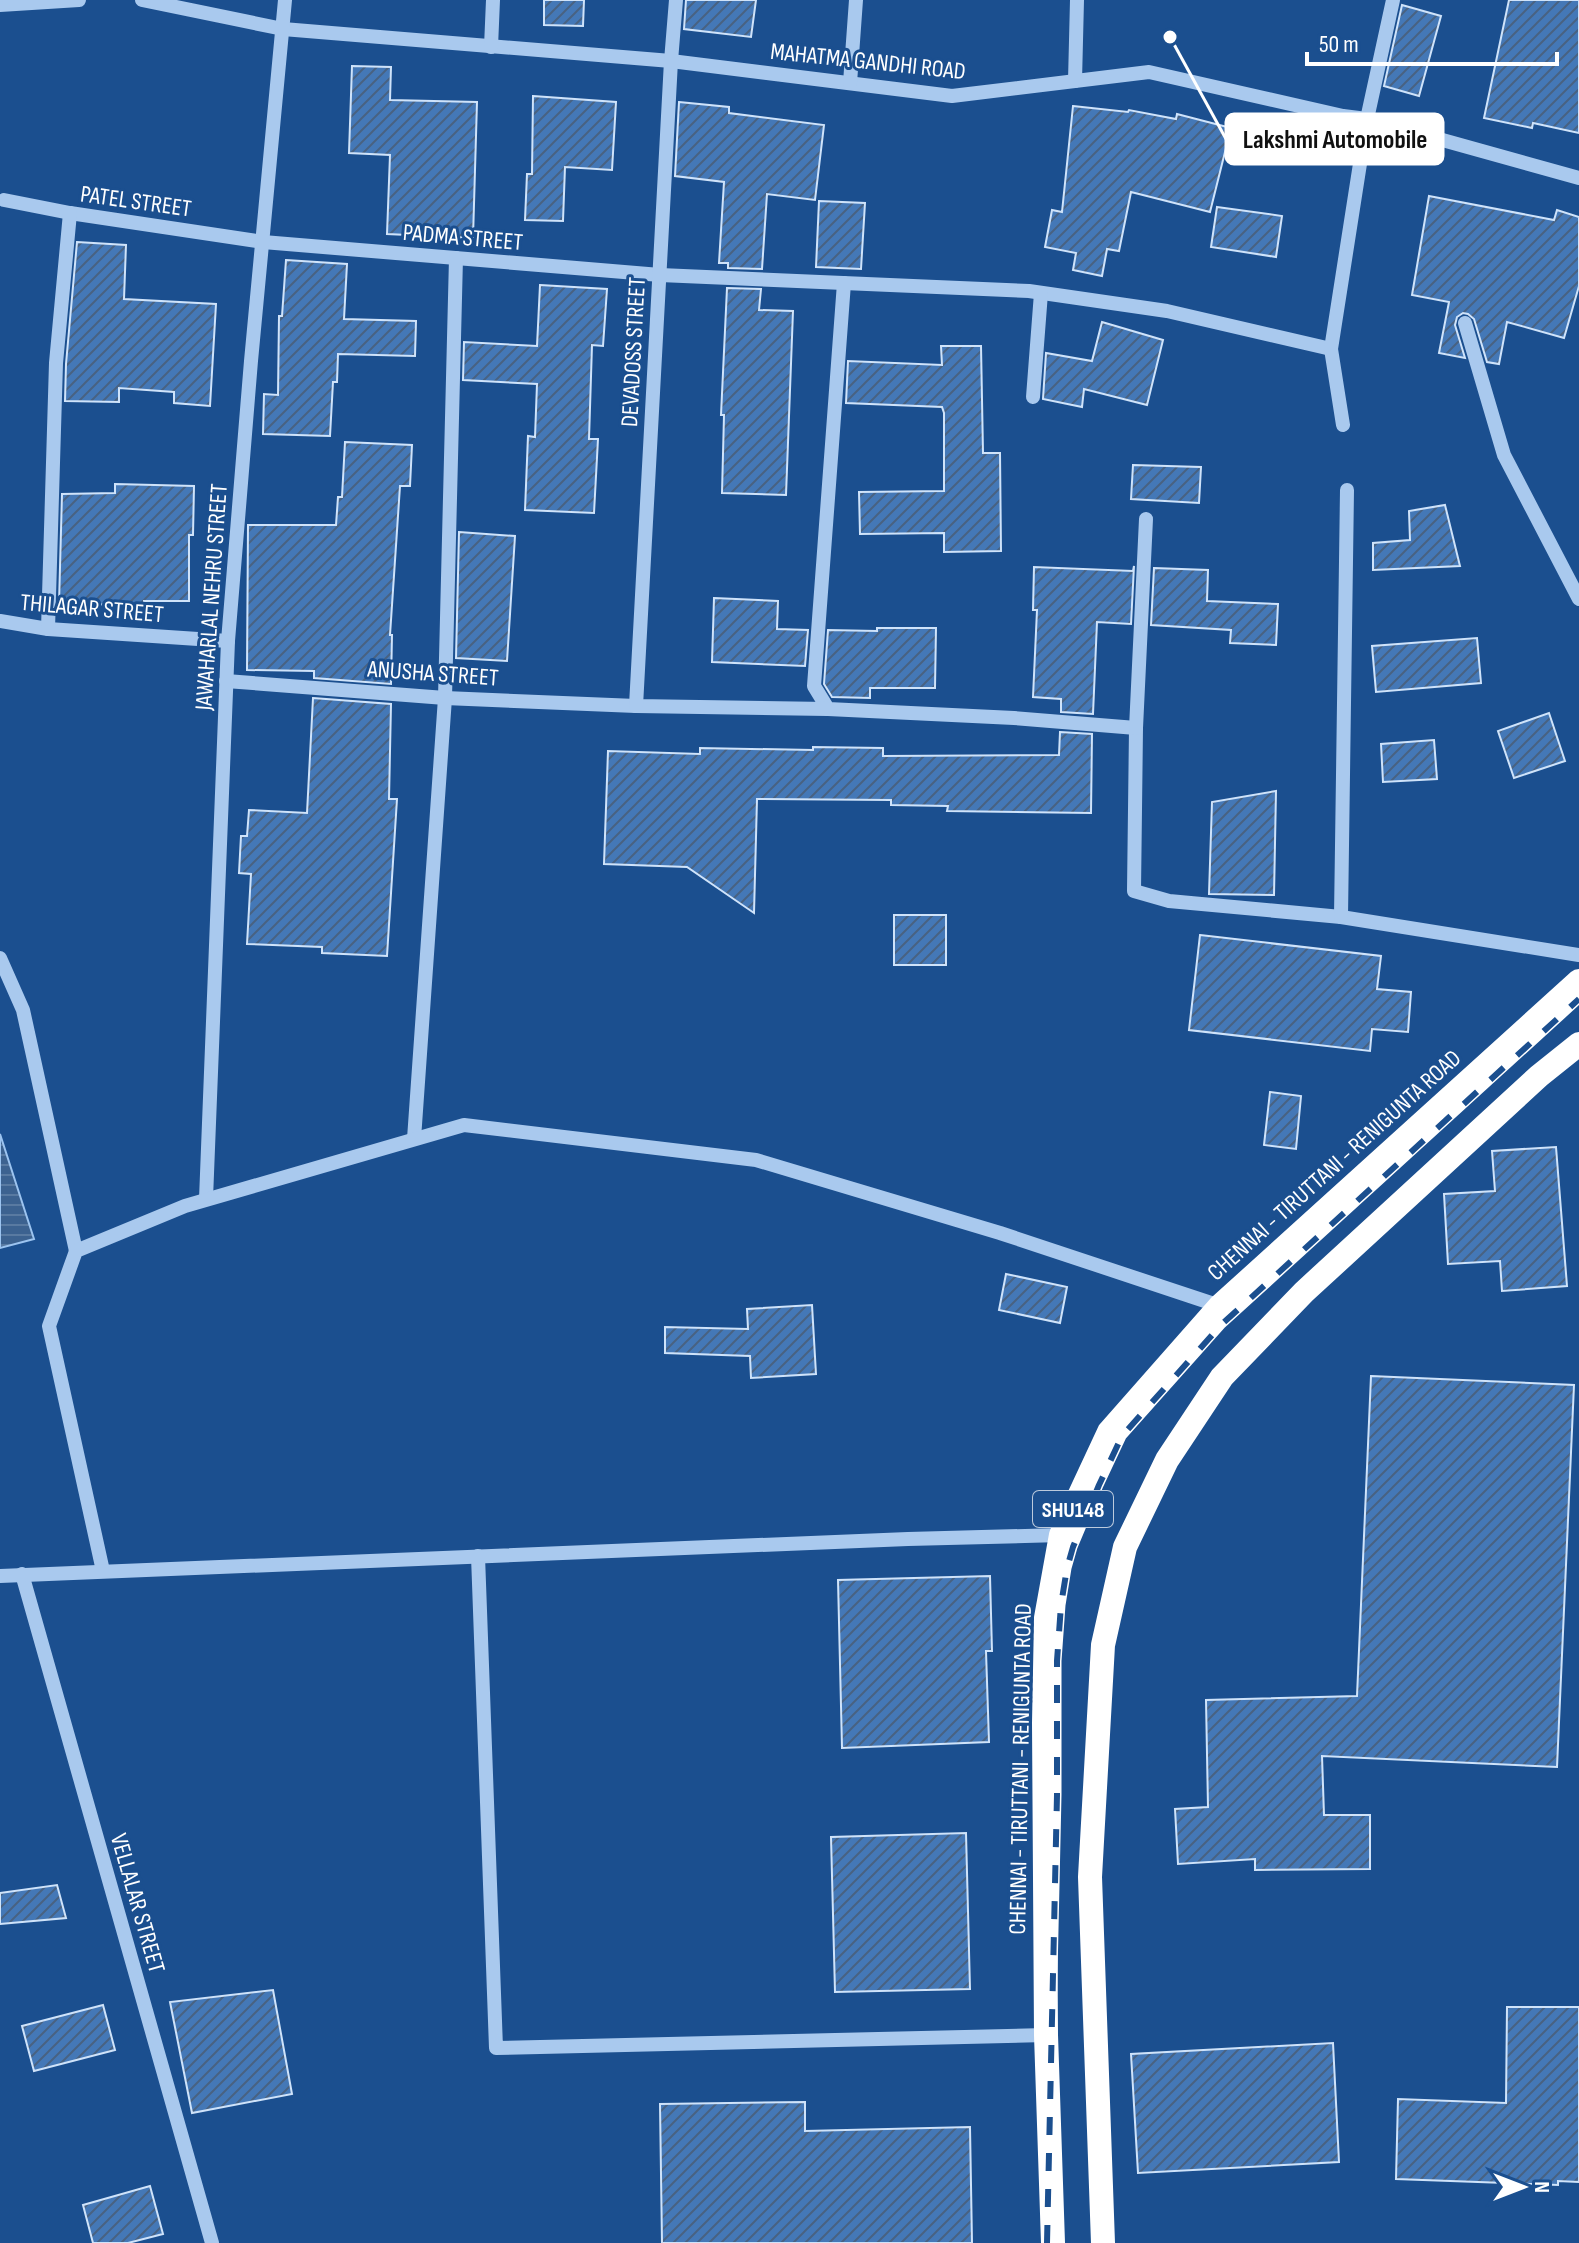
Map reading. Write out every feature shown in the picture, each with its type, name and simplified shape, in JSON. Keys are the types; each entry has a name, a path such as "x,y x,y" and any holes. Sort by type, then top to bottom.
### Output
{"highway":[{"name":"CHENNAI - TIRUTTANI - RENIGUNTA ROAD","path":"1053,2243 1046,2035 1044,1723 1046,1618 1061,1535 1109,1432 1220,1306 1579,981"},
{"name":"SHU148","path":"1103,2243 1090,1877 1103,1645 1125,1547 1167,1460 1222,1377 1304,1292 1539,1076 1579,1044"}],"street":[{"path":"0,5 79,0"},
{"name":"MAHATMA GANDHI ROAD","path":"142,0 283,29 671,61 952,96 1149,72 1367,119 1579,178"},
{"name":"JAWAHARLAL NEHRU STREET","path":"206,1199 228,641 285,0"},
{"path":"491,47 493,0"},
{"name":"DEVADOSS STREET","path":"636,706 676,0"},
{"path":"850,83 856,0"},
{"path":"1075,81 1077,0"},
{"path":"1343,425 1331,349 1367,119 1393,0"},
{"name":"PATEL STREET","path":"4,200 263,242"},
{"path":"48,629 56,363 70,213"},
{"name":"PADMA STREET","path":"263,242 660,275 1041,293 1167,311 1331,349"},
{"path":"414,1139 445,698 456,258"},
{"path":"828,709 814,686 844,283"},
{"path":"1033,397 1041,293"},
{"path":"1465,323 1504,455 1579,599"},
{"path":"1341,917 1347,490"},
{"path":"1146,519 1136,728 1134,891 1169,901 1341,917 1579,955"},
{"name":"THILAGAR STREET","path":"0,621 48,629 228,641"},
{"name":"ANUSHA STREET","path":"226,681 445,698 636,706 828,709 1014,718 1136,728"},
{"path":"0,958 23,1010 76,1251 49,1326 103,1571"},
{"path":"76,1251 206,1199 464,1125 756,1160 1000,1233 1220,1306"},
{"path":"0,1576 1061,1535"},
{"path":"478,1556 496,2048 1046,2035"},
{"name":"VELLALAR STREET","path":"22,1574 212,2243"}],"water":[{"path":"0,1134 34,1239 0,1248"}],"building":[{"path":"544,0 584,0 583,26 544,25"},
{"path":"686,0 756,0 751,37 684,29"},
{"path":"1509,0 1579,0 1579,133 1533,123 1532,128 1484,118"},
{"path":"1402,5 1441,16 1419,96 1384,86"},
{"path":"352,66 391,67 390,100 477,102 473,238 387,234 390,155 349,153"},
{"path":"533,96 616,102 612,170 565,167 563,221 525,220 527,174 532,174"},
{"path":"679,102 729,107 729,113 824,125 815,200 767,194 762,269 728,268 728,263 719,263 724,182 675,176"},
{"path":"1073,106 1129,110 1176,119 1177,114 1231,128 1210,212 1131,192 1119,251 1107,249 1102,276 1073,270 1076,253 1045,247 1052,210 1062,212"},
{"path":"1429,196 1554,220 1557,210 1579,217 1579,286 1564,338 1507,322 1499,364 1487,362 1474,319 1463,313 1457,317 1455,325 1465,358 1439,353 1449,302 1412,295"},
{"path":"819,201 865,203 861,269 816,267"},
{"path":"1217,207 1282,216 1276,257 1211,247"},
{"path":"77,242 126,245 124,299 216,304 210,406 174,403 174,392 119,388 119,402 65,401"},
{"path":"286,260 347,264 344,319 416,321 415,356 338,354 330,436 263,434 264,394 278,395 279,316 282,316"},
{"path":"540,285 607,289 603,346 592,345 589,439 598,439 594,513 525,510 528,436 535,437 537,384 463,380 464,342 537,346"},
{"path":"727,288 761,289 759,310 793,311 786,495 722,493 724,415 721,415"},
{"path":"1102,322 1163,340 1147,405 1084,389 1082,407 1043,399 1046,353 1092,361"},
{"path":"941,346 981,346 983,453 1000,453 1001,551 944,552 944,533 860,534 859,492 944,491 944,413 942,407 846,403 848,361 942,365"},
{"path":"345,442 412,445 410,486 400,486 390,635 391,684 314,678 314,671 247,670 248,525 336,525 338,497 342,497"},
{"path":"1133,465 1201,467 1199,503 1131,499"},
{"path":"115,484 194,486 193,535 189,535 189,601 144,601 144,605 59,604 62,494 115,493"},
{"path":"1445,505 1460,566 1373,570 1373,543 1410,540 1409,511"},
{"path":"459,532 515,536 507,661 456,658"},
{"path":"1134,566 1131,624 1097,622 1093,714 1061,712 1061,699 1033,697 1037,610 1033,610 1034,567 1133,571"},
{"path":"1154,568 1208,570 1207,601 1278,604 1276,645 1230,643 1231,630 1151,625"},
{"path":"714,598 778,601 777,629 808,630 805,666 712,662"},
{"path":"877,628 936,628 935,688 870,688 870,698 832,697 824,684 828,630 877,631"},
{"path":"1477,638 1481,683 1376,692 1372,646"},
{"path":"313,698 391,704 389,799 397,799 387,956 322,953 322,947 247,944 251,874 239,873 241,836 247,836 249,810 307,813"},
{"path":"1549,713 1565,761 1514,778 1498,731"},
{"path":"1060,732 1092,734 1091,813 947,811 948,806 891,805 891,800 757,799 754,913 687,867 604,864 608,751 700,754 700,748 813,750 813,747 883,748 883,756 1059,755"},
{"path":"1434,740 1437,779 1383,782 1381,744"},
{"path":"1276,791 1274,895 1209,894 1212,802"},
{"path":"894,915 946,915 946,965 894,965"},
{"path":"1200,935 1381,956 1377,989 1411,992 1408,1032 1372,1029 1370,1051 1189,1030"},
{"path":"1270,1092 1301,1096 1296,1149 1264,1145"},
{"path":"1556,1147 1567,1286 1502,1291 1500,1261 1448,1264 1444,1194 1495,1191 1492,1151"},
{"path":"1006,1274 1067,1287 1060,1323 999,1310"},
{"path":"812,1305 816,1374 751,1378 750,1356 665,1353 665,1327 748,1329 747,1309"},
{"path":"1371,1376 1574,1385 1557,1767 1322,1756 1324,1815 1370,1815 1370,1869 1255,1870 1255,1859 1178,1864 1175,1809 1208,1807 1206,1700 1357,1696"},
{"path":"990,1576 992,1651 986,1651 989,1742 842,1748 838,1580"},
{"path":"966,1833 970,1989 835,1992 831,1837"},
{"path":"57,1885 66,1918 0,1924 0,1893"},
{"path":"273,1990 292,2094 192,2113 170,2002"},
{"path":"103,2005 115,2050 34,2071 22,2026"},
{"path":"1507,2007 1579,2007 1579,2182 1558,2181 1558,2185 1396,2179 1398,2099 1506,2103"},
{"path":"1333,2043 1339,2162 1138,2173 1131,2054"},
{"path":"805,2102 805,2131 970,2127 972,2243 662,2243 660,2104"},
{"path":"150,2186 163,2234 128,2243 93,2243 83,2205"}],"railway":[{"path":"1047,2243 1057,1661 1067,1568 1099,1485 1122,1436 1221,1325 1579,999"}],"place":[{"name":"Lakshmi Automobile","path":"1170,37"}]}
